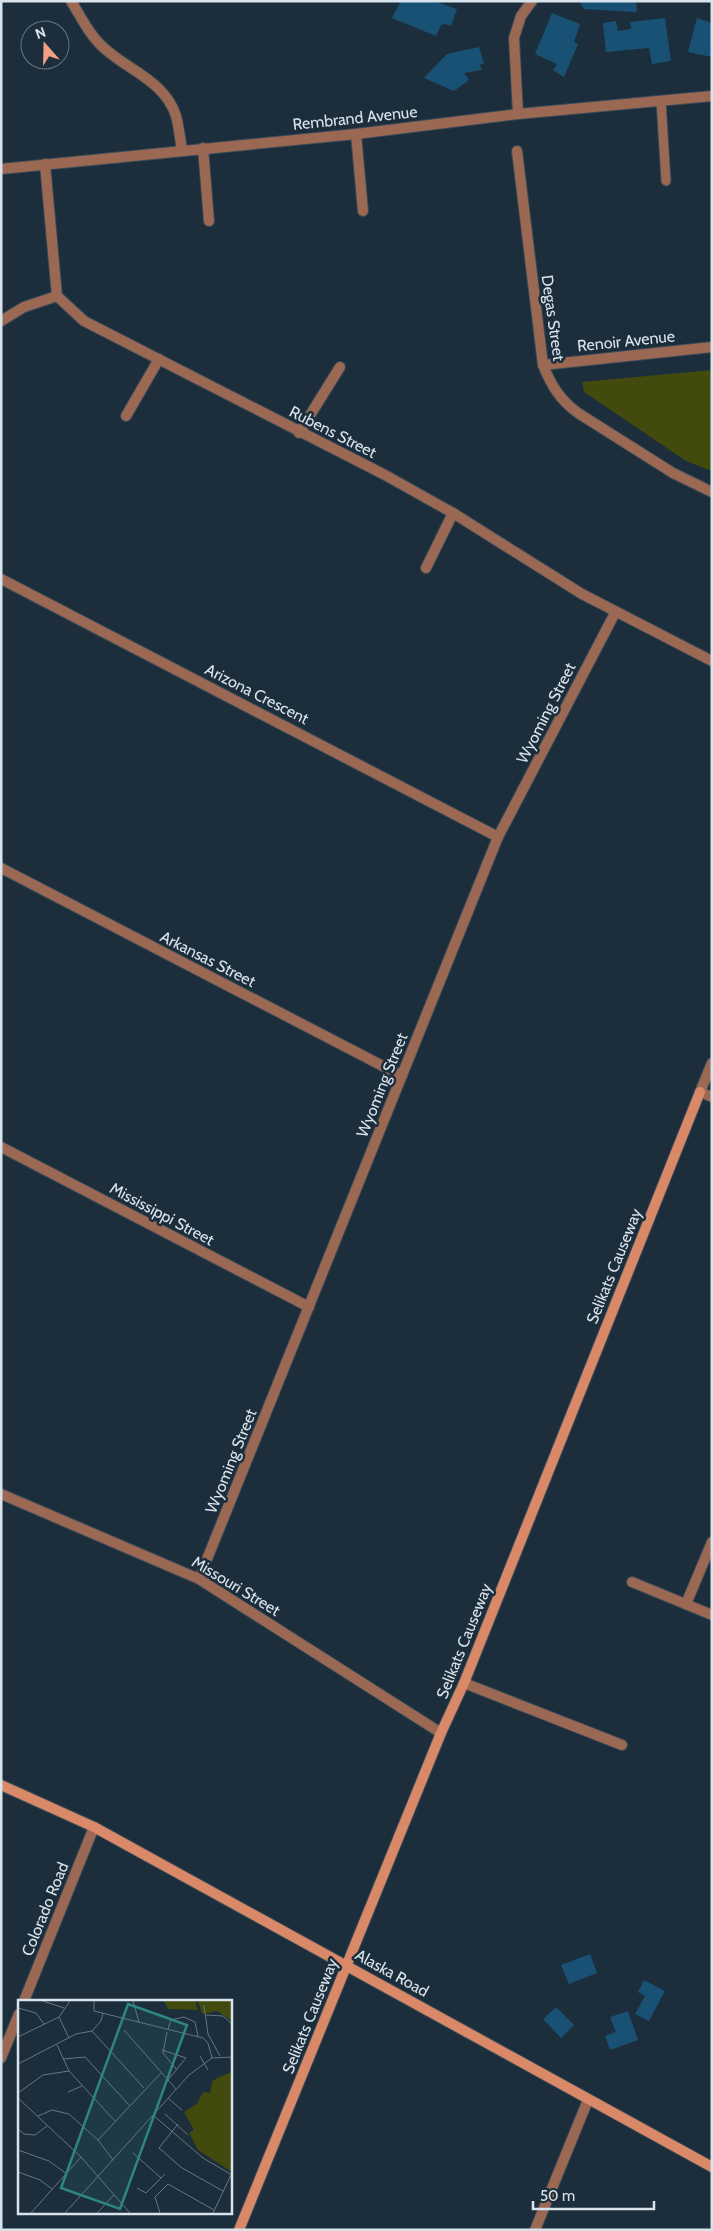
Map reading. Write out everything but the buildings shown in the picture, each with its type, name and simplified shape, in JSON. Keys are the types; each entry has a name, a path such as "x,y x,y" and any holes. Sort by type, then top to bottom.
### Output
{"street":[{"path":"71,1 94,37 105,48 164,93 175,114 182,150"},
{"path":"518,114 514,38 521,16 532,1"},
{"name":"Rembrand Avenue","path":"1,169 356,134 518,114 712,96"},
{"path":"356,134 363,211"},
{"path":"203,148 209,221"},
{"name":"Degas Street","path":"517,151 543,365 553,386 567,405 673,473 712,492"},
{"path":"1,321 24,307 57,296 45,164"},
{"name":"Rubens Street","path":"57,296 94,328 159,359 385,475 453,513 615,613 712,661"},
{"name":"Renoir Avenue","path":"543,365 712,347"},
{"path":"126,416 159,359"},
{"path":"300,432 340,367"},
{"path":"426,568 453,513"},
{"name":"Arizona Crescent","path":"1,579 498,837"},
{"name":"Wyoming Street","path":"199,1579 498,837 615,613"},
{"name":"Arkansas Street","path":"1,868 402,1076"},
{"name":"Selikats Causeway","path":"239,2230 441,1733 464,1683 712,1062"},
{"path":"700,1092 712,1097"},
{"name":"Mississippi Street","path":"1,1147 309,1307"},
{"name":"Missouri Street","path":"1,1494 199,1579 441,1733"},
{"path":"686,1604 712,1542"},
{"path":"632,1582 712,1615"},
{"path":"464,1683 622,1745"},
{"name":"Alaska Road","path":"1,1785 94,1827 712,2167"},
{"name":"Colorado Road","path":"24,2000 94,1827"},
{"path":"1,2058 18,2016"},
{"path":"535,2230 588,2100"}],"lane":[{"path":"661,101 666,181"}],"green space":[{"path":"712,370 712,471 686,461 584,392 582,382"}]}
